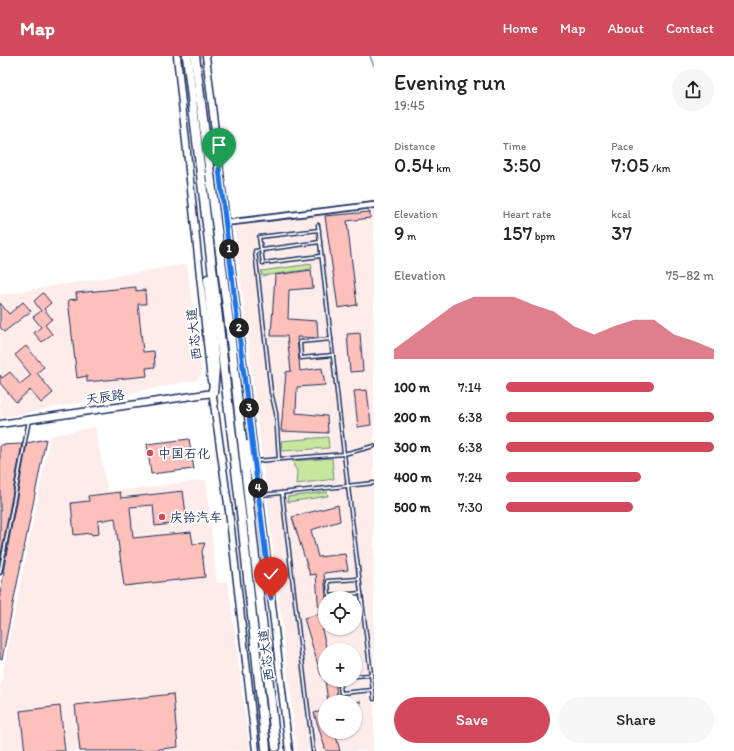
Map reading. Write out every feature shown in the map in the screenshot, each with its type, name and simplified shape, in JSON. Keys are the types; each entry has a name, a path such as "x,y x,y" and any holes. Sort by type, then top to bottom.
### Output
{"highway":[{"name":"西芯大道","path":"186,56 242,521 266,748"},
{"name":"西芯大道","path":"195,56 229,323 276,747"},
{"path":"206,222 208,304 215,368 213,394"},
{"path":"229,323 241,386 250,455 259,495"}],"main road":[{"name":"西芯大道","path":"177,56 213,394 229,511 256,751"},
{"name":"西芯大道","path":"206,56 289,751"},
{"name":"天辰路","path":"0,424 213,394"}],"street":[{"path":"225,223 374,205"}],"lane":[{"path":"318,225 361,591"},
{"path":"319,230 259,237 263,263 322,256"},
{"path":"279,459 276,413 271,392 255,251 320,242"},
{"path":"331,339 300,342 301,358 333,355"},
{"path":"0,573 29,419"},
{"path":"255,461 344,454 374,446"},
{"path":"259,495 374,483"},
{"path":"282,493 313,751"},
{"path":"329,591 328,581 359,579"},
{"path":"362,601 374,699"},
{"path":"362,676 371,675"},
{"path":"340,687 341,693 373,690"}],"shaded area":[{"path":"374,210 374,751 297,751 234,224"},
{"path":"187,264 202,374 196,380 0,418 0,295"},
{"path":"95,427 108,492 206,480 217,583 228,582 250,751 0,751 0,687 50,436"}],"green space":[{"path":"311,264 312,269 262,276 261,271"},
{"path":"328,437 329,448 282,451 281,441"},
{"path":"332,458 334,479 296,484 297,471 293,461"},
{"path":"327,492 328,496 288,502 287,497"}],"building":[{"path":"370,212 370,218 347,221 357,305 338,308 325,216"},
{"path":"311,270 313,288 289,290 288,319 317,321 318,338 297,337 300,371 322,368 325,385 297,387 296,413 327,416 328,433 281,431 286,372 291,371 287,336 271,336 275,275"},
{"path":"136,287 136,291 145,290 146,304 138,304 143,352 154,351 155,367 146,368 147,376 87,382 87,376 77,378 68,300 77,299 76,293"},
{"path":"43,293 51,303 44,309 52,319 45,325 52,334 42,342 34,333 41,327 33,317 41,311 34,301"},
{"path":"23,302 31,311 4,332 0,327 0,303 9,314"},
{"path":"360,333 363,371 350,372 347,334"},
{"path":"26,346 44,367 37,373 53,393 41,403 30,390 16,402 0,383 0,375 2,378 10,372 20,384 31,375 15,355"},
{"path":"367,390 371,425 358,427 354,391"},
{"path":"46,439 2,659 0,658 0,594 27,443"},
{"path":"189,439 194,469 151,474 147,444"},
{"path":"22,444 0,560 0,445"},
{"path":"183,491 186,514 180,518 171,518 172,524 155,526 153,505 130,507 133,538 191,532 193,544 205,543 202,551 205,577 124,586 115,518 98,521 99,534 92,535 91,533 74,535 71,503 89,501 88,496 120,492 121,498"},
{"path":"338,505 340,521 311,530 318,557 345,554 348,570 324,573 325,591 318,591 318,601 316,574 310,575 292,517"},
{"path":"318,614 318,635 323,635 325,643 318,643 318,665 304,618"},
{"path":"326,687 336,687 337,695 327,695"},
{"path":"173,694 178,747 143,751 80,751 75,705"},
{"path":"60,706 65,751 25,751 20,711"},
{"path":"318,712 318,726 314,713"},
{"path":"322,739 337,739 340,751 326,751"}],"waterway":[{"path":"370,56 374,66"}],"place":[{"name":"中国石化","path":"150,453"},
{"name":"庆铃汽车","path":"162,517"}],"route":[{"path":"219,169 271,598"}]}
